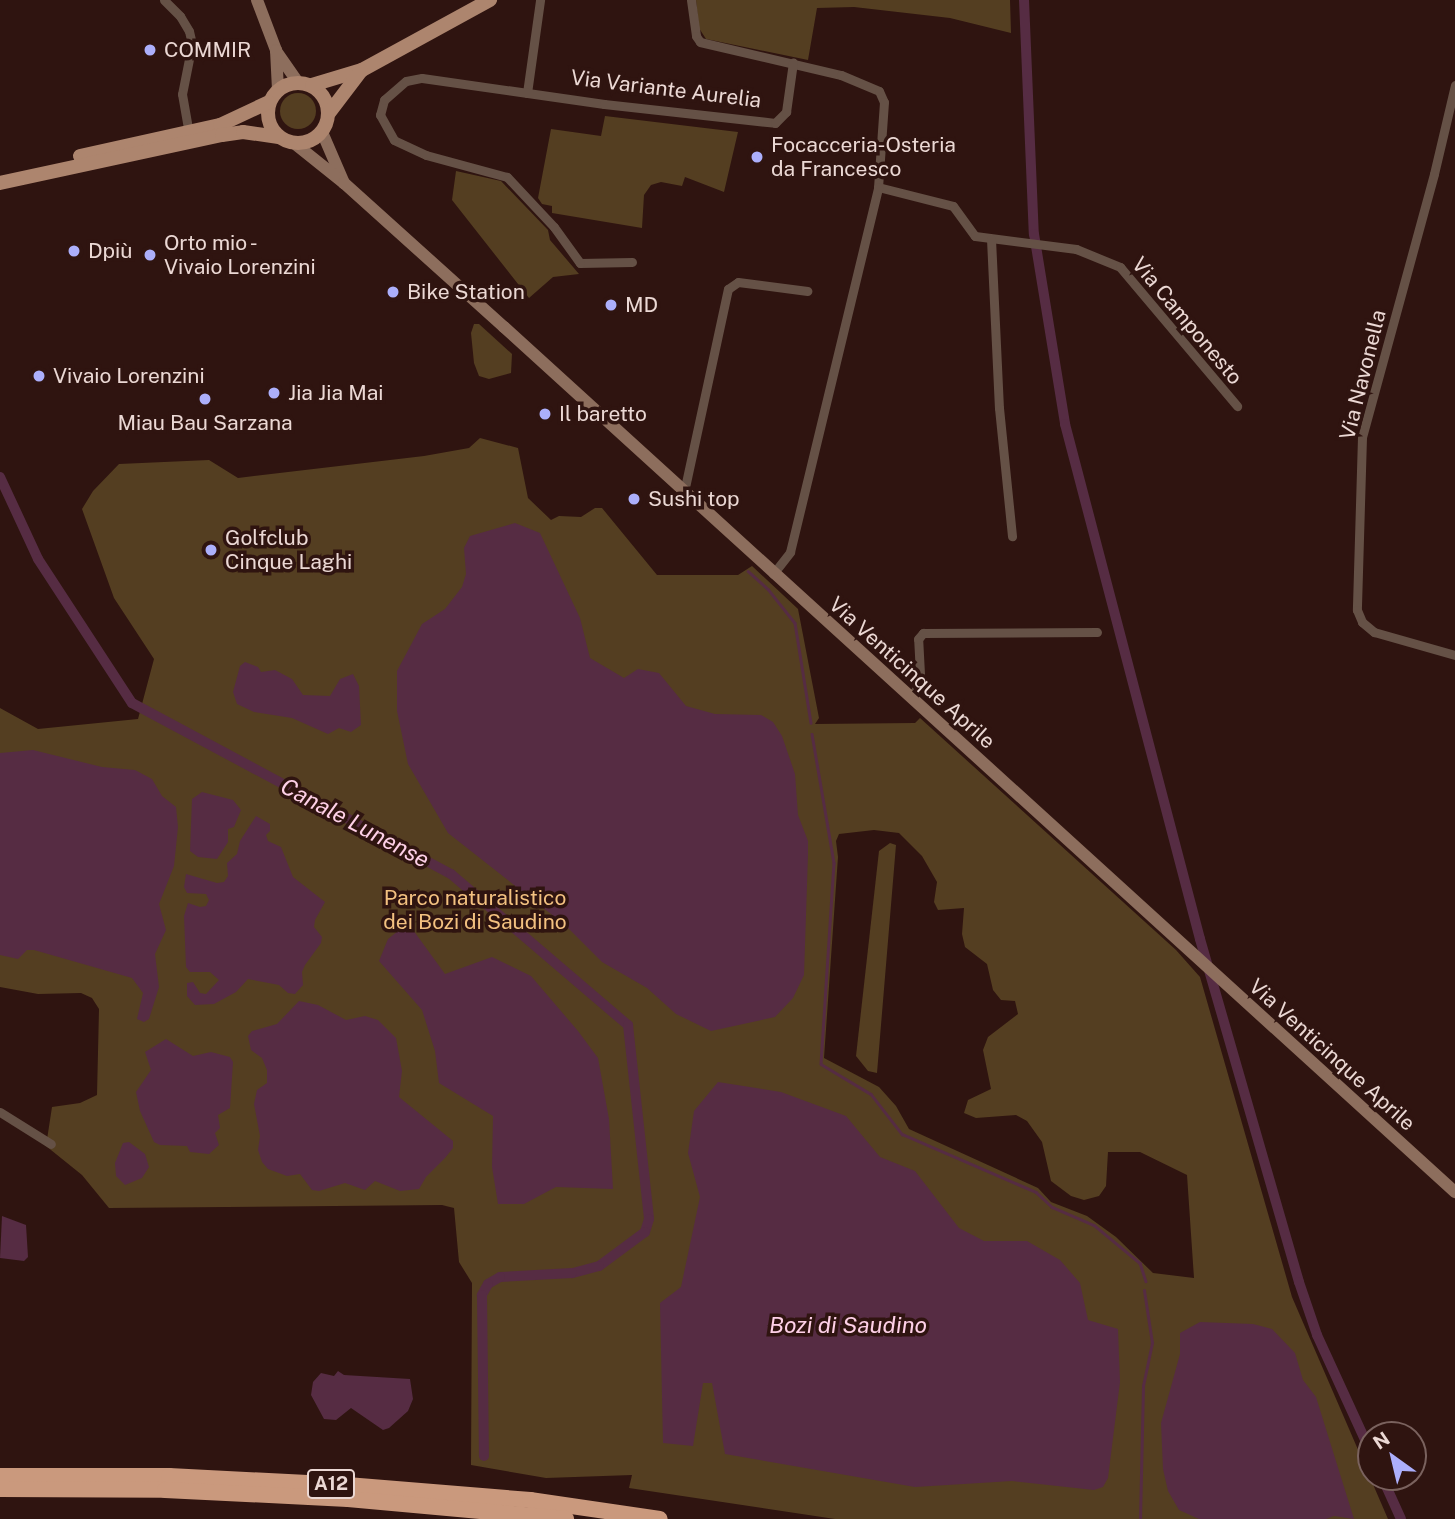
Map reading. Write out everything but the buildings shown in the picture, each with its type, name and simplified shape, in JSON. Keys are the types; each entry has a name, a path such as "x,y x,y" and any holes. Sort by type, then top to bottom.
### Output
{"highway":[{"name":"A12","path":"0,1476 169,1476 347,1485 530,1500 660,1519"},
{"name":"A12","path":"0,1489 165,1490 270,1495 566,1519"}],"main road":[{"path":"257,0 276,50 305,84 324,97 329,113"},
{"path":"0,174 240,118 273,96 305,84 362,70 490,0"},
{"path":"276,50 269,121 279,136"},
{"path":"0,183 243,132 279,136 294,143 314,139 322,132 329,113 362,70"},
{"name":"Via Venticinque Aprile","path":"322,132 344,183"},
{"name":"Via Venticinque Aprile","path":"294,143 344,183 1455,1192"}],"street":[{"path":"164,0 180,16 189,31 192,44 182,94 189,132"},
{"path":"527,93 540,0"},
{"path":"691,0 695,36 701,42 841,75 879,91 884,102 878,187 790,552 774,574"},
{"name":"Via Variante Aurelia","path":"632,262 580,263 554,226 507,177 426,155 394,141 380,116 384,100 392,90 406,81 422,78 775,123 786,113 793,62"},
{"name":"Via Navonella","path":"1455,85 1434,174 1362,437 1357,610 1362,622 1374,632 1455,655"},
{"name":"Via Camponesto","path":"878,187 948,204 957,211 975,236 1076,249 1120,267 1237,406"},
{"path":"991,239 999,408 1012,536"},
{"path":"684,492 727,289 738,282 807,291"},
{"path":"910,696 916,690 920,674 918,639 923,633 1097,632"},
{"path":"0,1112 51,1144"}],"green space":[{"path":"696,0 1010,0 1011,33 950,18 854,7 817,8 808,60 706,39 699,28"},
{"path":"298,93 311,98 316,111 311,124 298,129 285,124 280,111 285,98"},
{"path":"605,116 738,132 724,192 685,177 682,186 661,182 651,185 644,195 642,228 552,213 552,206 542,204 538,198 551,129 601,136"},
{"path":"456,171 501,181 548,230 550,240 579,274 553,277 529,298 452,200"},
{"path":"474,324 479,324 512,354 511,373 489,379 479,376 474,363 471,333"},
{"name":"Parco naturalistico dei Bozi di Saudino","path":"480,438 518,448 528,498 551,520 559,516 581,517 595,508 602,508 657,575 738,575 752,566 798,609 819,718 815,724 915,723 920,718 1176,950 1200,977 1292,1297 1357,1447 1357,1491 1376,1491 1388,1519 835,1519 629,1488 632,1475 546,1478 471,1465 472,1283 459,1262 454,1208 442,1205 109,1208 82,1175 46,1146 52,1107 80,1103 97,1095 99,1009 92,998 81,993 38,994 0,987 0,708 38,729 138,719 154,659 114,598 82,509 93,491 119,464 209,460 238,478 424,456 469,448","holes":["874,830 899,833 922,856 937,882 934,902 938,910 964,908 962,934 965,947 987,964 993,990 1001,1000 1015,1001 1018,1014 988,1037 983,1050 991,1089 968,1100 964,1113 976,1118 1016,1115 1027,1121 1042,1142 1051,1181 1071,1196 1084,1200 1099,1196 1106,1186 1108,1152 1140,1152 1187,1175 1194,1278 1153,1273 1116,1237 1087,1216 1051,1202 1038,1188 909,1129 896,1106 879,1087 824,1058 838,857 836,841 839,834"]},
{"path":"890,843 896,845 877,1073 868,1071 856,1056 879,851"}],"water":[{"path":"515,523 540,533 580,618 590,658 624,678 638,669 659,673 686,706 715,714 761,715 773,722 782,736 795,774 798,815 808,841 808,855 804,975 793,998 775,1017 711,1031 676,1014 647,988 602,962 565,925 448,833 408,764 397,711 397,671 422,624 445,609 462,587 466,574 464,548 470,536"},
{"path":"245,662 258,667 261,672 275,670 292,679 303,695 330,696 340,679 353,674 359,686 361,725 351,732 339,728 328,734 292,718 254,712 237,704 233,692 240,666"},
{"path":"33,750 102,767 135,770 152,779 162,796 176,807 178,827 174,866 159,904 166,930 155,954 159,987 149,1019 144,1022 137,1019 143,993 132,978 34,950 27,950 18,959 0,955 0,753"},
{"path":"202,792 233,800 241,810 234,827 228,829 228,842 217,859 198,857 190,851 192,799"},
{"path":"256,816 270,824 270,831 266,835 268,841 281,847 293,877 325,902 314,927 322,937 321,943 305,965 302,972 303,985 295,994 288,993 279,985 248,979 236,992 214,1004 195,1005 187,996 187,983 193,982 200,993 206,994 219,980 210,972 190,972 186,967 184,916 188,903 200,907 206,906 209,900 206,894 187,893 184,887 186,874 217,883 224,882 228,876 227,863 237,854 240,841"},
{"path":"408,923 445,974 492,957 531,976 578,1031 598,1058 609,1119 613,1189 556,1187 524,1204 498,1204 492,1167 493,1116 439,1083 435,1051 422,1010 379,961 388,939"},
{"path":"299,1001 318,1005 346,1020 365,1016 378,1020 396,1038 402,1071 399,1097 453,1141 453,1148 426,1177 419,1189 400,1191 375,1181 365,1190 345,1183 319,1191 312,1190 300,1174 287,1176 268,1169 262,1162 258,1150 260,1136 254,1104 257,1090 267,1083 267,1070 262,1058 251,1050 248,1036 252,1031 277,1024"},
{"path":"166,1039 193,1056 211,1052 230,1057 233,1062 230,1108 218,1115 220,1128 215,1133 219,1145 209,1154 190,1152 187,1146 160,1145 154,1142 140,1111 136,1092 151,1070 145,1052"},
{"name":"Bozi di Saudino","path":"718,1082 781,1092 846,1116 880,1157 915,1171 959,1228 984,1241 1027,1241 1060,1260 1080,1283 1088,1320 1118,1329 1120,1382 1108,1478 1103,1487 1094,1490 1012,1481 915,1487 725,1454 712,1383 703,1383 693,1446 663,1443 660,1303 681,1287 700,1197 688,1153 694,1111"},
{"path":"129,1142 145,1154 149,1167 142,1178 125,1185 116,1176 115,1163 123,1143"},
{"path":"2,1216 26,1225 28,1257 24,1261 0,1258"},
{"path":"1200,1322 1253,1324 1272,1329 1295,1353 1303,1380 1316,1397 1354,1519 1334,1516 1326,1519 1199,1519 1179,1510 1168,1491 1163,1469 1161,1423 1180,1354 1180,1333"},
{"path":"338,1371 344,1375 410,1379 413,1399 408,1411 383,1430 351,1408 336,1420 324,1419 311,1395 313,1382 321,1373 334,1376"}],"waterway":[{"path":"1024,0 1034,234 1065,424 1200,939 1299,1282 1317,1335 1357,1422"},
{"name":"Canale Lunense","path":"0,477 38,559 132,703 451,874 628,1025 649,1219 645,1232 599,1266 572,1273 500,1277 488,1284 482,1295 484,1456"},
{"path":"748,571 768,589 795,623 811,723"},
{"path":"812,734 834,863 821,1064 871,1094 902,1134 1036,1192 1052,1207 1094,1225 1140,1263 1146,1281"},
{"path":"1140,1519 1143,1386 1152,1343 1144,1291"},
{"path":"1388,1491 1401,1519"}],"place":[{"name":"COMMIR","path":"150,50"},
{"name":"Focacceria-Osteria da Francesco","path":"757,157"},
{"name":"Dpiù","path":"74,251"},
{"name":"Orto mio - Vivaio Lorenzini","path":"150,255"},
{"name":"Bike Station","path":"393,292"},
{"name":"MD","path":"611,305"},
{"name":"Vivaio Lorenzini","path":"39,376"},
{"name":"Jia Jia Mai","path":"274,393"},
{"name":"Miau Bau Sarzana","path":"205,399"},
{"name":"Il baretto","path":"545,414"},
{"name":"Sushi top","path":"634,499"},
{"name":"Golfclub Cinque Laghi","path":"211,550"}]}
